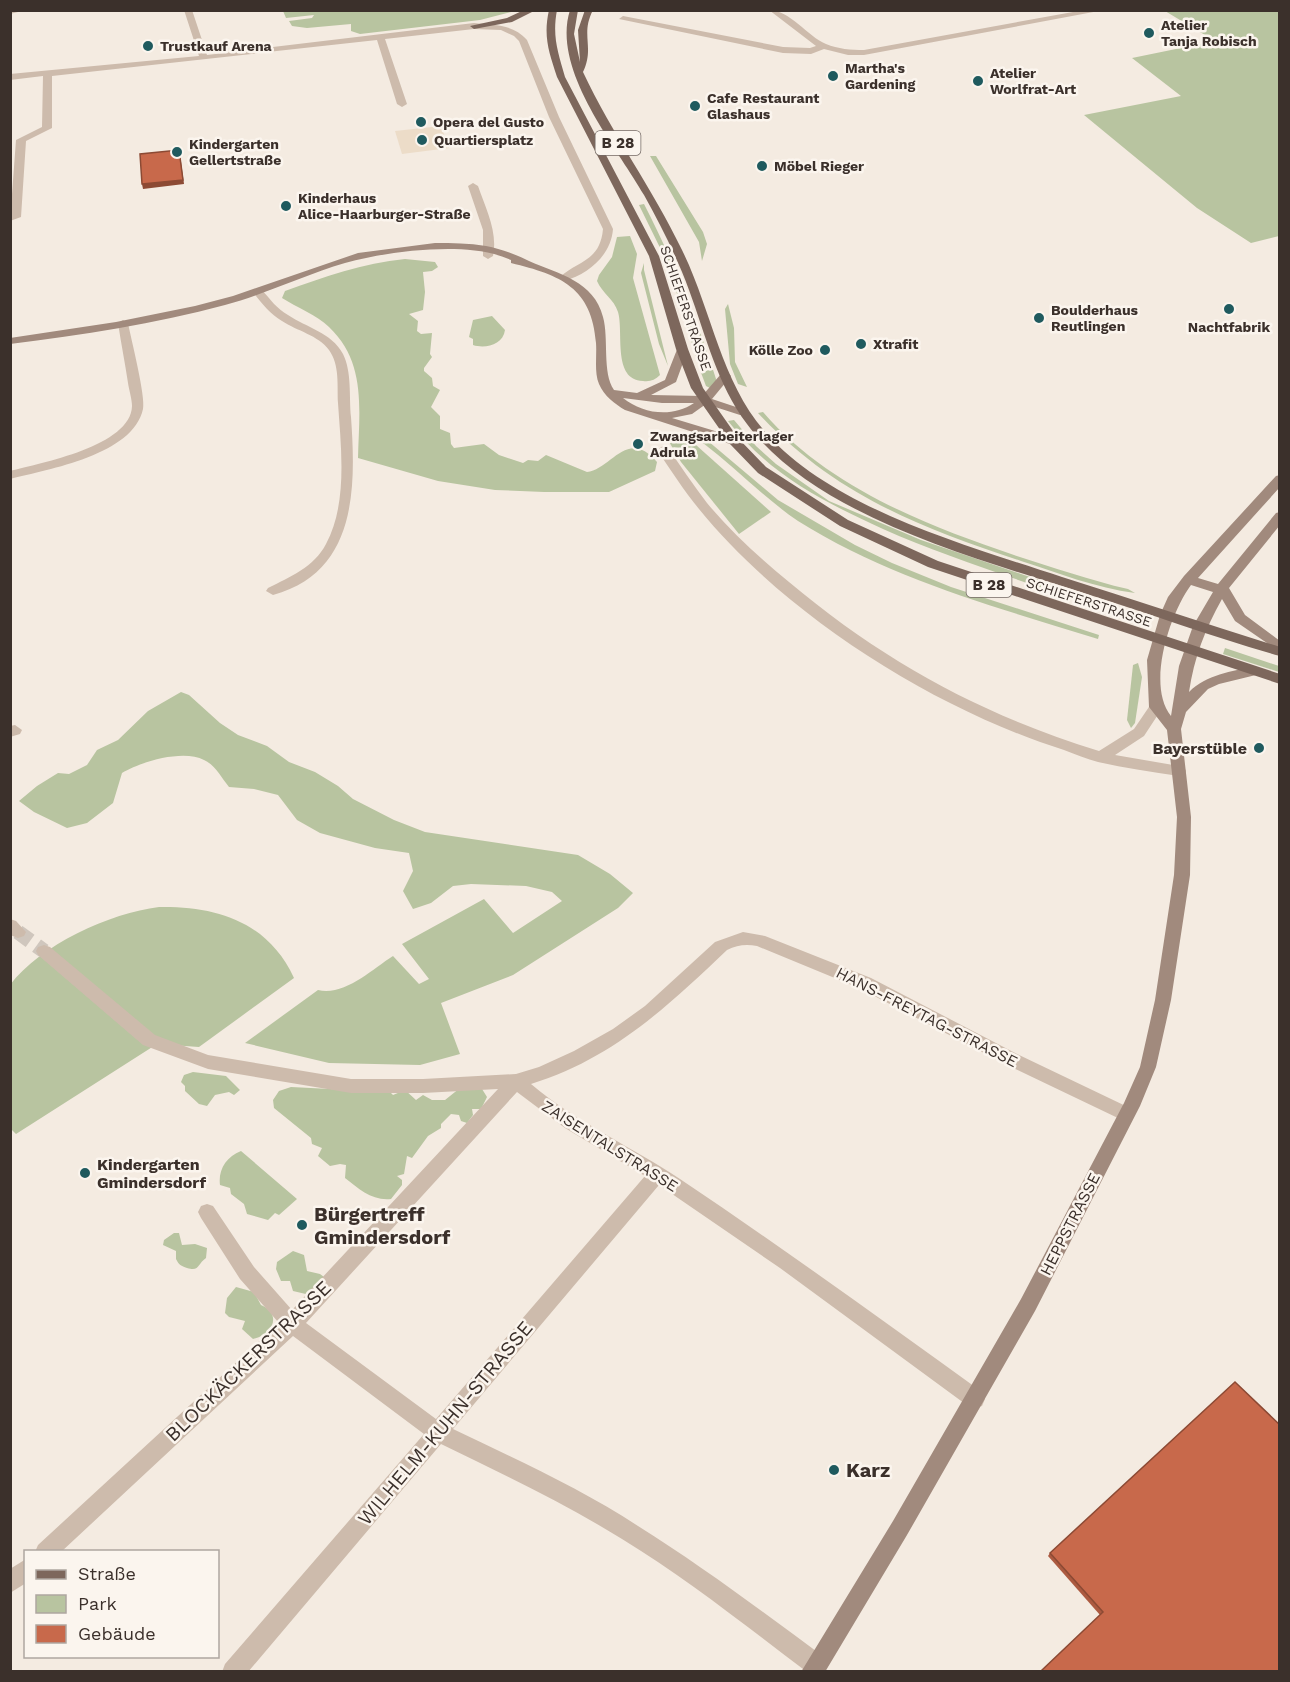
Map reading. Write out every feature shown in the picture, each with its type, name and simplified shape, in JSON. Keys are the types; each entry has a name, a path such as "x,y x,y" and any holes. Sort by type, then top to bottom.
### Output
{"main road":[{"path":"474,26 515,18 532,10"},
{"name":"SCHIEFERSTRASSE","path":"553,10 550,37 558,69 650,246 663,281 682,349 697,388 734,441 762,470 844,523 933,564 1159,640"},
{"name":"SCHIEFERSTRASSE","path":"574,10 570,23 570,39 579,72 595,105 659,213 693,288 725,376 744,413 767,441 810,475 860,504 951,544 1167,615"},
{"path":"579,72 585,59 583,21 589,10"},
{"path":"1074,613 1088,590"},
{"name":"B 28","path":"1167,615 1280,650"},
{"name":"B 28","path":"1159,640 1280,679"}],"street":[{"path":"10,12 22,10"},
{"path":"188,10 204,58"},
{"path":"773,10 822,47 838,51 868,52 1100,10"},
{"path":"623,19 783,50 802,52 822,47"},
{"path":"10,77 204,58 474,26 503,28 518,34 523,40 554,117 608,229 609,239 600,255 582,269 564,278"},
{"path":"380,37 402,104"},
{"path":"10,218 16,217 16,185 21,140 47,128 48,73"},
{"path":"473,186 486,226 489,252"},
{"path":"10,341 123,323 203,307 258,292 361,255 423,248 489,252 525,262 564,278 582,291 598,313 603,375 608,388 618,401 629,408 659,416 675,424 734,441"},
{"path":"258,292 283,317 316,334 334,349 342,367 348,448 344,504 332,543 324,559 309,571 273,591"},
{"path":"10,475 96,449 114,441 137,418 138,407 123,323"},
{"path":"640,396 670,382 675,372 675,361 682,349"},
{"path":"659,416 688,412 705,400 725,376"},
{"path":"613,393 662,400 705,400 744,413"},
{"path":"663,450 702,504 749,555 848,634 910,674 968,706 1024,732 1099,757 1141,768 1179,771"},
{"path":"1099,757 1135,738 1145,728 1156,707 1154,660 1167,615 1178,593 1280,479"},
{"name":"HEPPSTRASSE","path":"814,1668 975,1399 1028,1305 1148,1067 1154,1047 1176,919 1184,844 1184,817 1174,729 1180,710 1186,666 1200,626 1222,588 1280,516"},
{"path":"1189,579 1212,588 1222,588 1240,618 1280,650"},
{"path":"1180,710 1203,686 1215,680 1255,671"},
{"path":"1156,707 1174,729"},
{"name":"HANS-FREYTAG-STRASSE","path":"516,1081 543,1073 619,1034 651,1011 721,946 733,939 746,937 759,940 866,983 1011,1059 1126,1114"},
{"path":"44,951 149,1040 208,1062 351,1086 516,1081"},
{"name":"ZAISENTALSTRASSE","path":"516,1081 539,1103 658,1174 744,1232 975,1399"},
{"name":"BLOCKÄCKERSTRASSE","path":"46,1550 292,1324 516,1081"},
{"name":"WILHELM-KUHN-STRASSE","path":"233,1671 310,1584 436,1431 658,1174"},
{"path":"207,1212 247,1273 292,1324 436,1431 546,1485 630,1532 722,1595 814,1668"},
{"path":"10,1583 24,1571"}],"green space":[{"path":"283,11 515,11 480,20 360,34 351,31 351,24 307,28 292,26 289,21 312,18 314,15 286,18"},
{"path":"1165,11 1279,11 1279,236 1251,243 1197,208 1084,115 1181,96 1132,58 1215,41"},
{"path":"650,156 656,156 703,232 707,244 702,261 699,242"},
{"path":"644,204 675,270 701,336 717,382 710,388 706,386 700,370 668,264 639,205"},
{"path":"630,236 637,254 633,278 660,375 648,381 633,379 627,373 621,354 618,312 597,281 612,257 617,237"},
{"path":"405,259 435,262 438,267 432,271 423,272 425,292 423,310 409,314 418,321 417,331 421,334 432,333 430,354 432,357 424,371 432,378 433,386 440,390 431,407 440,416 440,429 450,433 451,444 454,448 484,444 499,455 523,463 528,460 538,461 546,455 587,472 596,470 628,449 637,449 646,452 657,462 655,471 609,492 495,490 438,481 358,458 358,388 350,356 329,327 313,315 282,298 285,291 329,276 359,267"},
{"path":"644,263 668,366 659,344 641,273"},
{"path":"728,304 734,328 735,362 747,387 738,384 730,364 725,309"},
{"path":"492,316 505,330 504,335 493,345 473,345 473,339 469,337 473,320"},
{"path":"763,412 817,462 879,500 980,543 1135,593 1077,580 983,548 879,505 817,466 758,413"},
{"path":"734,420 756,446 776,464 829,501 921,540 1074,592 1071,598 929,548 883,529 818,497 779,472 761,457 728,421"},
{"path":"665,435 696,445 771,512 739,534 681,462"},
{"path":"708,441 778,500 855,545 951,587 1099,635 1098,639 944,590 869,559 833,541 798,521 773,503 703,443"},
{"path":"1225,648 1279,666 1279,672 1223,654"},
{"path":"1138,663 1142,677 1135,723 1131,728 1127,720 1133,665"},
{"path":"181,692 189,695 220,723 238,735 267,746 289,762 315,772 338,786 353,799 394,820 425,832 578,855 610,874 633,893 618,908 513,975 441,1003 460,1054 420,1065 329,1063 245,1043 318,990 328,991 348,986 393,956 419,984 429,979 402,944 484,899 513,933 562,901 552,892 526,886 471,884 453,886 431,903 413,909 403,891 413,871 409,853 375,848 320,833 297,820 278,795 254,789 229,787 211,765 195,757 162,758 122,773 113,803 87,823 67,828 34,812 19,801 58,773 69,774 87,765 97,750 118,740 148,711"},
{"path":"159,907 201,910 238,921 270,943 294,978 199,1047 157,1044 16,1134 10,1128 10,985 39,957 77,933 119,916"},
{"path":"193,1072 226,1076 240,1090 234,1095 229,1092 215,1095 207,1106 199,1104 185,1091 185,1086 181,1082 184,1075"},
{"path":"291,1087 389,1091 393,1095 405,1090 416,1100 423,1095 432,1100 445,1100 460,1088 482,1089 487,1097 481,1109 472,1109 473,1115 467,1123 461,1121 459,1115 451,1114 441,1124 441,1128 428,1136 412,1158 407,1156 404,1174 397,1176 402,1180 402,1185 391,1199 384,1199 366,1193 345,1178 346,1165 330,1166 318,1156 322,1148 312,1144 311,1138 274,1108 273,1100 279,1091"},
{"path":"241,1151 297,1199 279,1215 275,1213 268,1220 247,1214 244,1204 231,1194 230,1188 220,1185 220,1174 224,1165"},
{"path":"174,1233 179,1233 182,1245 195,1244 207,1248 206,1258 196,1268 191,1269 180,1265 176,1259 176,1251 163,1245 164,1240"},
{"path":"293,1251 304,1255 307,1271 324,1277 310,1295 293,1291 290,1281 281,1281 276,1269 277,1262"},
{"path":"236,1287 254,1292 261,1305 272,1314 270,1329 260,1337 253,1339 242,1329 245,1321 229,1317 225,1313 227,1298"}],"shaded area":[{"name":"Quartiersplatz","path":"441,126 449,148 402,154 395,131"}],"building":[{"name":"Kindergarten Gellertstraße","path":"179,150 183,180 142,184 140,154"},
{"path":"1235,1382 1280,1425 1280,1671 1041,1671 1103,1612 1050,1553"}],"tunnel":[{"path":"18,932 44,951"}],"place":[{"name":"Atelier Tanja Robisch","path":"1149,33"},
{"name":"Trustkauf Arena","path":"148,46"},
{"name":"Martha's Gardening","path":"833,76"},
{"name":"Atelier Worlfrat-Art","path":"978,81"},
{"name":"Cafe Restaurant Glashaus","path":"695,106"},
{"name":"Opera del Gusto","path":"421,122"},
{"name":"Quartiersplatz","path":"422,140"},
{"name":"Kindergarten Gellertstraße","path":"177,152"},
{"name":"Möbel Rieger","path":"762,166"},
{"name":"Kinderhaus Alice-Haarburger-Straße","path":"286,206"},
{"name":"Nachtfabrik","path":"1229,309"},
{"name":"Boulderhaus Reutlingen","path":"1039,318"},
{"name":"Xtrafit","path":"861,344"},
{"name":"Kölle Zoo","path":"825,350"},
{"name":"Zwangsarbeiterlager Adrula","path":"638,444"},
{"name":"Bayerstüble","path":"1259,748"},
{"name":"Kindergarten Gmindersdorf","path":"85,1173"},
{"name":"Bürgertreff Gmindersdorf","path":"302,1225"},
{"name":"Karz","path":"834,1470"}]}
